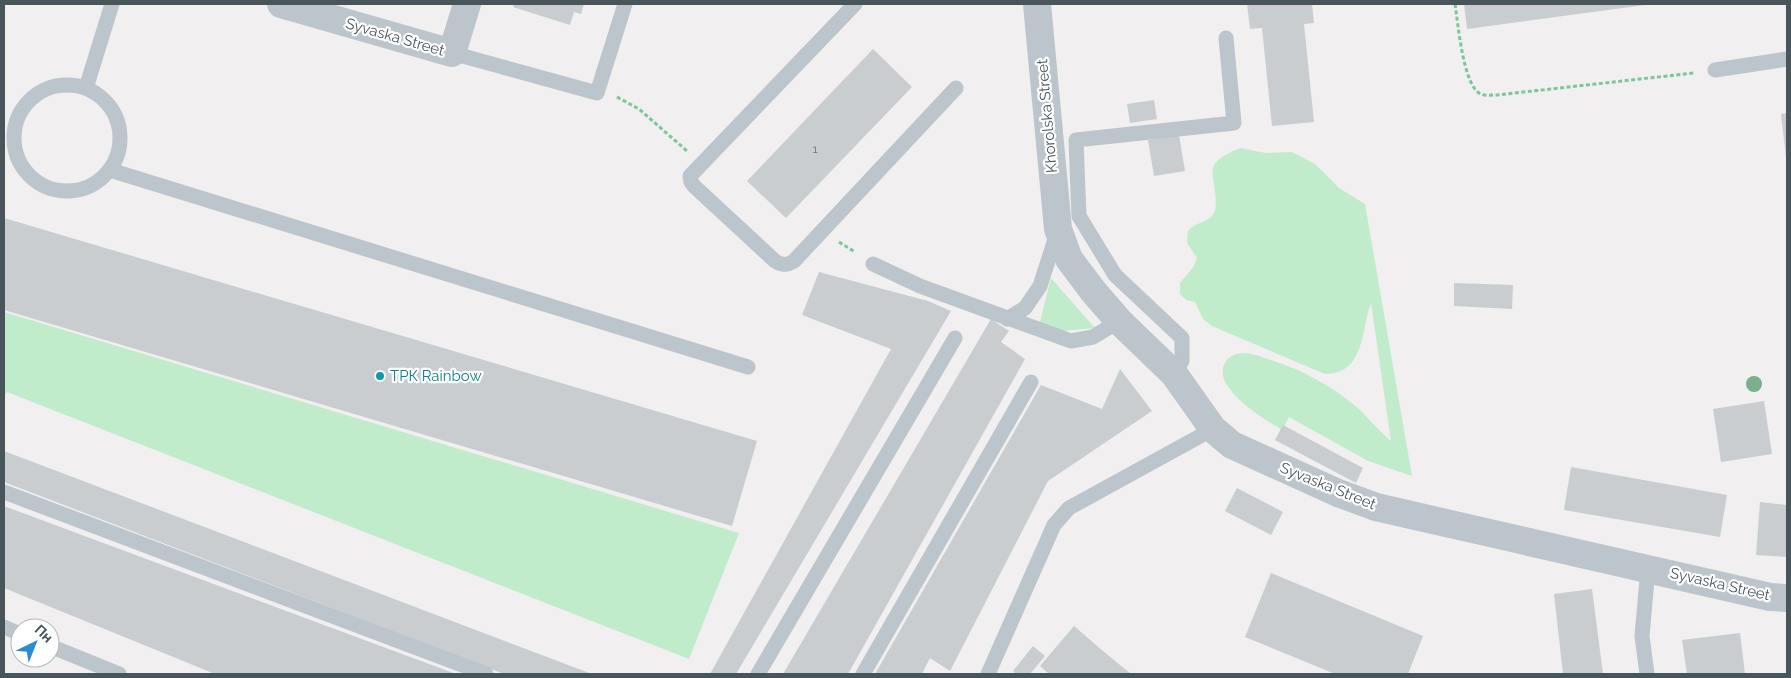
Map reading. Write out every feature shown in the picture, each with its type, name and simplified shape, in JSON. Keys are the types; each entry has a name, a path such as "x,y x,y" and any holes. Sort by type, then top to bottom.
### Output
{"street":[{"name":"Syvaska Street","path":"281,4 452,53"},
{"path":"452,53 467,4"},
{"name":"Khorolska Street","path":"1037,4 1058,229"},
{"name":"Syvaska Street","path":"1058,229 1069,259 1119,321 1174,374 1213,429 1232,444 1338,493 1376,507 1770,597 1787,598"}],"lane":[{"path":"86,88 112,4"},
{"path":"452,53 597,93 624,4"},
{"path":"856,4 700,163 690,176 691,182 781,265 788,265 794,261 956,88"},
{"path":"1174,374 1182,361 1182,338 1115,275 1079,216 1076,140 1234,122 1226,38"},
{"path":"1715,70 1787,59"},
{"path":"74,85 86,88 107,101 117,117 121,135 119,154 110,170 97,183 82,190 65,192 48,189 34,180 22,168 8,134 25,104 38,93 55,86 74,85"},
{"path":"110,170 748,367"},
{"path":"1007,319 1025,308 1040,286 1058,229"},
{"path":"873,264 920,286 1070,341 1093,337 1119,321"},
{"path":"758,674 955,338"},
{"path":"863,674 1031,382"},
{"path":"988,674 1054,525 1069,508 1213,429"},
{"path":"4,492 486,674"},
{"path":"1647,674 1642,636 1648,568"},
{"path":"60,650 119,674"}],"path":[{"path":"1455,4 1466,71 1472,87 1481,94 1496,95 1715,70"},
{"path":"597,93 616,96 639,109 700,163"},
{"path":"822,231 873,264"}],"green space":[{"path":"1240,148 1266,153 1292,152 1315,164 1339,188 1365,204 1412,476 1368,461 1289,417 1282,430 1245,404 1227,385 1224,379 1223,368 1232,356 1248,353 1277,362 1307,374 1345,397 1391,441 1371,303 1363,337 1354,359 1348,367 1338,372 1325,374 1212,326 1203,319 1195,302 1186,300 1180,294 1180,283 1194,266 1197,258 1187,243 1188,231 1209,218 1215,211 1216,199 1212,173 1214,167 1226,154"},
{"path":"1051,278 1095,328 1062,331 1040,322"},
{"path":"4,312 739,533 689,659 7,392 4,396"}],"building":[{"path":"514,4 584,4 581,14 574,12 570,25 513,7"},
{"path":"1247,4 1312,4 1314,23 1304,24 1314,122 1272,126 1262,28 1250,29"},
{"path":"1464,4 1645,4 1645,5 1467,29"},
{"path":"873,49 912,87 786,218 747,181"},
{"path":"1154,100 1157,119 1130,123 1127,104"},
{"path":"1787,113 1787,158 1786,158 1781,114"},
{"path":"1179,135 1185,171 1154,176 1148,140"},
{"name":"ТРК Rainbow","path":"4,218 757,441 732,526 4,310"},
{"path":"819,272 928,301 951,311 736,674 710,674 891,349 802,315"},
{"path":"1454,283 1513,285 1512,309 1454,306"},
{"path":"991,319 1009,331 1001,342 1025,359 848,674 783,674"},
{"path":"1120,369 1152,411 1048,481 950,671 930,658 922,674 875,674 1041,385 1102,409"},
{"path":"1764,401 1772,454 1721,462 1713,409"},
{"path":"1283,425 1363,468 1356,483 1275,440"},
{"path":"4,451 592,674 504,674 4,482"},
{"path":"1571,467 1727,495 1720,537 1564,510"},
{"path":"1237,488 1283,512 1271,535 1225,511"},
{"path":"1760,502 1787,505 1787,557 1756,555"},
{"path":"4,506 456,674 215,674 4,588"},
{"path":"1271,573 1423,636 1408,674 1335,674 1245,637"},
{"path":"1592,589 1603,674 1563,674 1554,594"},
{"path":"1074,626 1131,674 1049,674 1040,666"},
{"path":"1740,633 1745,674 1687,674 1682,640"},
{"path":"1033,646 1045,656 1030,674 1016,674 1013,671"}],"place":[{"name":"ТРК Rainbow","path":"380,376"}]}
